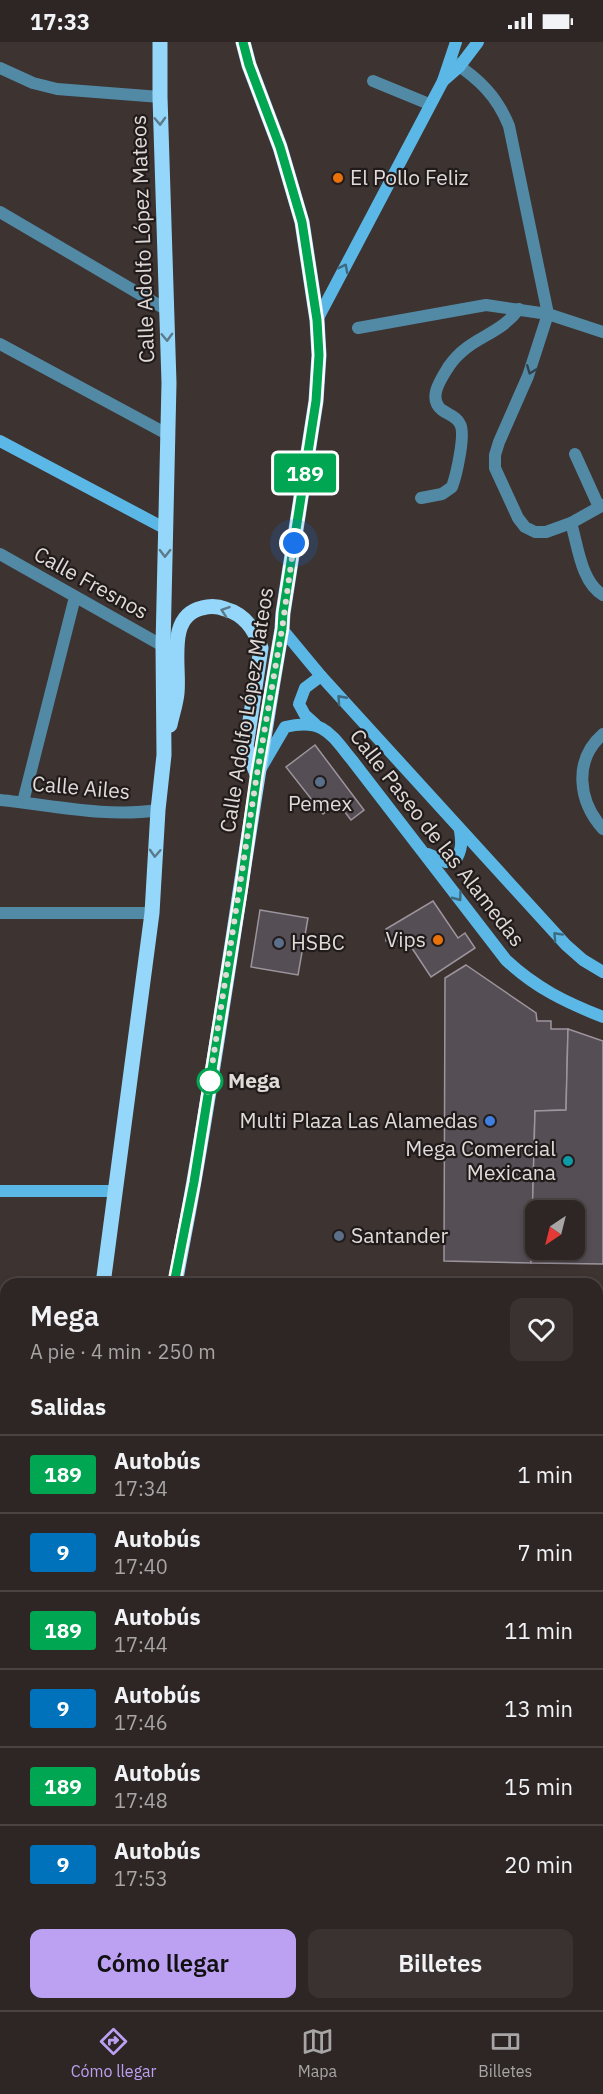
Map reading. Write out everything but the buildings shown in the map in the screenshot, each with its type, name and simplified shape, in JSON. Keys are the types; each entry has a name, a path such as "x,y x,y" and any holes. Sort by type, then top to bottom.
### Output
{"main road":[{"name":"Calle Adolfo López Mateos","path":"104,1278 152,914 158,810 164,755 163,646 166,434 169,383 160,42"},
{"name":"Calle Adolfo López Mateos","path":"175,1278 194,1182 257,774 282,629 316,401 319,355 317,320 302,222 280,147 249,65 243,42"},
{"path":"164,755 177,694 178,632 191,610 209,606 226,609 247,620 257,635 261,648 246,747 257,774"}],"street":[{"path":"454,63 456,42"},
{"path":"317,320 442,81 454,63 478,42"},
{"path":"454,63 490,92 502,108 509,126 548,314 531,369 495,455 495,468 518,518 525,527 535,532 546,532 571,523 601,506 575,454"},
{"path":"0,68 33,83 57,89 160,97"},
{"path":"373,81 429,104"},
{"path":"0,212 167,309"},
{"path":"358,328 486,305 548,314 603,332"},
{"path":"421,498 442,494 452,487 462,434 459,422 437,405 434,397 436,389 460,352 474,341 499,329 511,320 519,309"},
{"path":"0,344 166,434"},
{"path":"0,441 166,529"},
{"path":"571,523 586,576 592,587 602,594"},
{"name":"Calle Fresnos","path":"0,554 163,646"},
{"path":"24,802 75,597"},
{"name":"Calle Paseo de las Alamedas","path":"282,629 321,676 460,831 566,945 583,960 603,972"},
{"name":"Calle Paseo de las Alamedas","path":"321,676 305,688 299,704 305,715 333,737 506,960 545,991 603,1017"},
{"path":"257,774 285,727 315,724"},
{"path":"603,734 585,758 581,782 585,800 603,829"},
{"name":"Calle Ailes","path":"0,800 109,813 158,810"},
{"path":"424,852 437,860 455,861 461,852 460,831"},
{"path":"0,913 152,914"},
{"path":"0,1191 116,1191"}],"bus line":[{"name":"189","path":"175,1278 194,1182 257,774 282,629 316,401 319,355 317,320 302,222 280,147 249,65 243,42"}],"place":[{"name":"El Pollo Feliz","path":"338,178"},
{"name":"Pemex","path":"320,782"},
{"name":"Vips","path":"438,940"},
{"name":"HSBC","path":"279,943"},
{"name":"Mega","path":"210,1081"},
{"name":"Multi Plaza Las Alamedas","path":"490,1121"},
{"name":"Mega Comercial Mexicana","path":"568,1161"},
{"name":"Santander","path":"339,1236"}],"route":[{"path":"210,1081 208,1092 294,543"}]}
